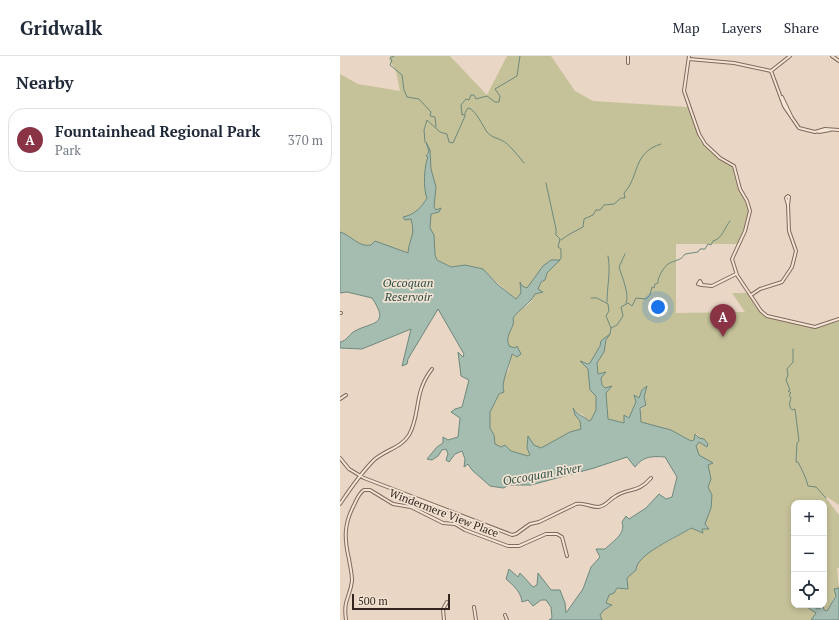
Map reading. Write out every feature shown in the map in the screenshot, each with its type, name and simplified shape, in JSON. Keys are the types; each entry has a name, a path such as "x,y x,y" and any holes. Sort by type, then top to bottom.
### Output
{"street":[{"path":"628,56 628,63"},
{"path":"771,71 790,56"},
{"path":"832,56 839,61"},
{"path":"771,71 734,63 689,58 684,90 699,134 705,144 720,158 734,166 740,189 750,207 750,216 745,231 732,258 736,274 762,313 771,318 815,327 839,319"},
{"path":"771,71 782,97 784,106 792,119 802,130 819,132 825,129 839,130"},
{"path":"751,295 762,288 780,283 792,267 796,251 789,231 788,205"},
{"path":"702,285 712,286 736,274"},
{"path":"340,504 375,460 400,445 409,435 420,388 432,369"},
{"path":"340,399 346,395"},
{"path":"340,458 349,469 360,477 512,535 516,534 530,524 541,521 576,504 584,503 597,507 604,506 617,495 642,487 651,478"},
{"name":"Windermere View Place","path":"346,620 344,604 351,586 352,576 345,544 345,531 349,514 360,493 364,490 370,490 393,504 408,506 443,523 455,524 465,530 508,546 519,546 546,534 557,534 562,537 567,556"},
{"path":"444,620 443,608 448,602"},
{"path":"474,607 476,620"},
{"path":"505,615 507,620"}],"shaded area":[{"path":"390,56 450,56 487,95 507,56 551,56 575,91 593,101 688,107 700,141 720,160 734,166 739,190 749,209 749,213 739,244 676,244 676,313 745,312 732,293 748,293 761,313 770,318 817,328 839,321 839,505 827,497 826,498 839,515 839,568 837,568 839,588 828,610 825,611 824,608 827,608 827,500 791,500 791,608 809,608 816,612 817,614 811,620 602,620 600,615 604,610 612,606 606,602 609,595 616,589 623,589 628,586 627,578 646,554 691,528 703,533 702,529 709,528 705,524 711,503 708,487 711,479 708,465 713,463 699,455 696,446 699,442 707,447 708,444 704,439 699,438 697,434 695,434 694,440 691,441 671,430 641,422 639,413 646,404 644,397 646,386 639,398 634,395 636,402 629,418 625,415 624,423 608,419 606,393 610,388 605,388 602,385 601,378 605,372 598,374 597,363 601,357 608,337 601,344 590,363 581,362 588,369 590,390 596,396 596,410 591,420 589,421 582,414 572,410 580,421 581,429 570,432 541,448 536,447 528,437 527,448 530,455 528,456 517,454 504,446 501,447 495,444 490,428 490,410 502,390 503,380 509,369 512,354 515,357 520,352 516,348 509,346 508,337 511,323 515,314 529,304 535,294 542,291 538,289 541,282 545,280 547,273 559,259 542,267 527,288 522,286 520,282 521,293 516,299 480,268 465,265 451,267 438,260 435,255 434,236 429,228 431,214 436,213 441,208 436,210 434,207 436,190 431,169 431,153 425,143 429,152 426,155 428,158 425,172 425,190 427,198 417,210 404,217 411,219 413,229 408,253 375,241 371,245 363,245 340,232 340,74 358,84 400,91 396,71 389,59"}],"water":[{"name":"Occoquan Reservoir","path":"426,142 430,150 431,169 436,187 434,207 436,210 441,208 439,212 431,214 430,228 434,235 435,255 437,260 451,267 465,265 483,269 498,285 516,299 521,293 520,282 522,286 527,288 543,266 551,260 560,260 547,273 545,280 541,282 538,289 543,292 535,294 513,318 513,325 508,338 509,346 515,348 517,346 521,354 517,357 512,354 504,379 504,392 499,394 490,412 490,428 494,435 495,444 501,447 505,445 511,451 528,456 530,455 527,448 528,436 534,445 541,448 570,432 581,429 580,421 575,415 573,408 589,421 591,420 596,410 596,396 590,390 588,369 580,361 588,364 590,363 600,346 601,341 610,334 606,340 604,352 597,363 598,374 606,372 601,378 602,385 605,388 612,386 606,393 608,419 624,423 624,415 629,418 636,402 634,395 639,398 642,390 647,386 644,397 646,405 640,408 641,422 671,430 691,441 694,440 695,434 699,438 704,439 708,444 707,447 699,442 696,446 699,455 713,463 708,465 711,479 708,487 712,495 711,508 705,524 709,529 702,529 703,533 691,528 650,552 638,564 636,570 627,578 628,589 617,588 614,593 609,595 606,603 612,605 604,610 600,615 602,620 549,620 552,618 551,607 546,600 541,600 533,606 528,600 522,602 519,592 506,579 509,569 518,577 520,573 533,587 537,585 538,573 551,590 560,590 565,603 566,613 583,589 591,567 600,557 596,549 605,549 618,537 622,530 622,522 626,516 629,519 646,508 659,494 666,499 672,497 677,477 665,457 645,459 638,463 635,467 627,457 594,468 531,485 510,485 503,488 490,486 472,470 468,464 464,467 465,459 462,451 455,454 449,462 446,460 448,454 446,449 442,450 438,456 432,460 427,459 437,447 443,443 443,437 448,440 458,437 460,418 451,412 462,407 469,380 461,376 458,352 463,357 464,354 438,309 408,359 407,364 402,366 411,329 362,349 340,348 340,342 355,331 377,322 380,314 372,298 347,292 340,293 340,232 363,245 371,245 375,241 408,253 413,229 411,219 405,220 403,217 417,210 427,198 424,178 428,157 426,156 429,152"},
{"path":"839,588 839,620 811,620 816,613 808,608 824,608 824,610 827,611 836,596 834,589"}],"waterway":[{"path":"394,56 390,58 392,60 390,65 402,75 404,90 407,97 419,99 431,112 430,116 435,117 436,127"},
{"path":"425,142 424,130 427,120 440,132 447,134 449,142 453,143 465,116 465,114 462,115 461,105 466,99 469,100 471,95 474,95 476,99 487,96 495,102 499,102 500,96 495,89 517,76 520,56"},
{"path":"465,113 469,108 472,110 489,134 505,142 524,163"},
{"path":"561,240 583,227 584,219 593,215 596,210 600,210 604,205 614,204 621,198 625,198 624,193 629,186 641,159 645,153 661,144"},
{"path":"546,183 556,235 560,239 558,247 561,249 561,258 559,261"},
{"path":"610,334 611,328 617,325 623,316 621,307 628,303 632,306 636,298 646,299 650,295 652,287 654,288 655,284 658,283 666,265 682,258 685,254 698,252 700,249 705,249 708,244 711,245 713,241 719,238 730,221"},
{"path":"625,254 619,267 627,295 626,303"},
{"path":"607,302 609,273 608,256"},
{"path":"591,298 597,298 608,304 609,311 606,316 611,328"},
{"path":"793,349 793,362 787,369 788,375 786,380 790,390 788,391 791,393 789,395 791,398 790,407 792,410 795,409 799,441 797,443 796,462 798,462 808,486 816,487 826,498"}],"place":[{"name":"Fountainhead Regional Park","path":"723,337"}],"water label":[{"name":"Occoquan River","path":"542,474"}]}
